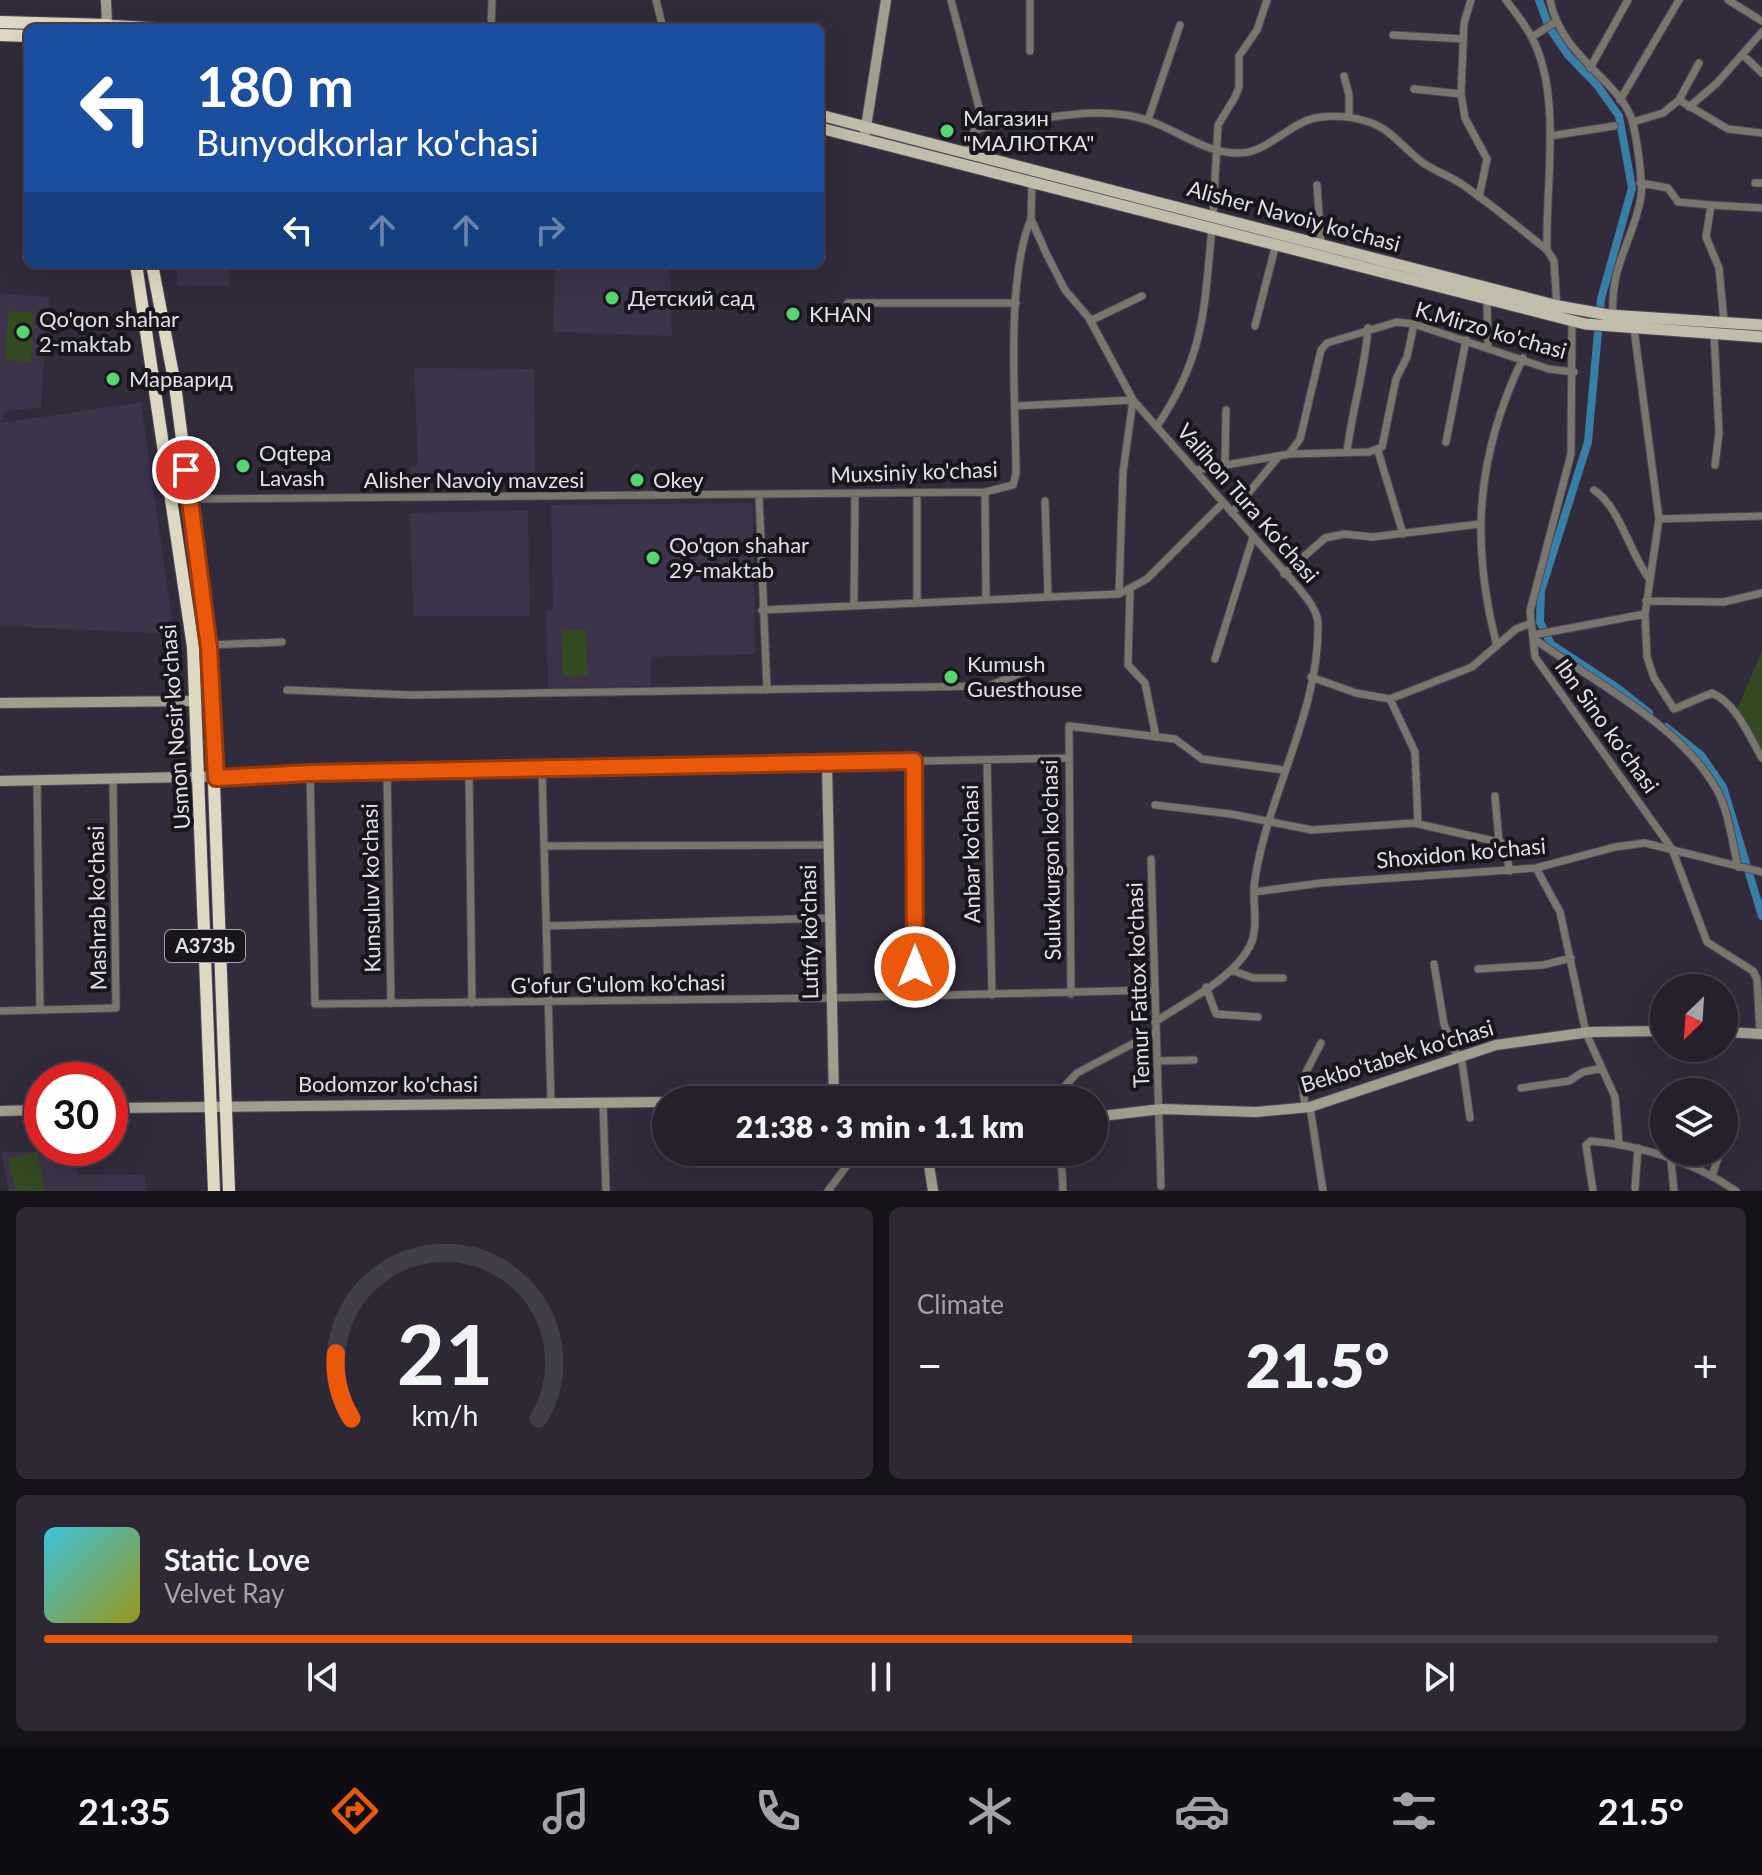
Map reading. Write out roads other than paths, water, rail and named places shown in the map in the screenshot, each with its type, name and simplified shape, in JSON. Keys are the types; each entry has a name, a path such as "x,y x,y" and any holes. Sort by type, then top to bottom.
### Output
{"highway":[{"path":"0,22 54,24"},
{"path":"0,35 24,36"},
{"name":"Usmon Nosir ko'chasi","path":"137,268 191,633 218,1106 229,1191"},
{"name":"Usmon Nosir ko'chasi","path":"153,268 175,385 208,645 216,778 218,1106 214,1191"}],"main road":[{"name":"Alisher Navoiy ko'chasi","path":"824,116 1212,222 1276,244 1487,299 1609,319 1762,325"},
{"name":"Alisher Navoiy ko'chasi","path":"824,129 1032,181 1321,244 1556,311"},
{"name":"Alisher Navoiy ko'chasi","path":"1609,319 1634,329 1762,337"}],"street":[{"path":"106,0 107,24"},
{"path":"491,24 492,0"},
{"path":"656,0 662,24"},
{"path":"864,139 886,0"},
{"path":"951,0 984,127"},
{"path":"1030,0 1030,51"},
{"path":"1157,426 1179,394 1199,343 1212,222 1218,125 1239,87 1239,56 1257,30 1267,0"},
{"path":"1471,0 1463,39 1461,94 1465,118 1487,159 1479,197"},
{"path":"1506,0 1532,37 1543,72 1550,136 1547,250"},
{"path":"1550,0 1554,23 1620,100 1633,122 1641,196 1614,274 1609,319"},
{"path":"1590,68 1628,0"},
{"path":"1620,100 1679,0"},
{"path":"1728,0 1762,21"},
{"path":"1532,37 1554,23"},
{"path":"1148,120 1180,25"},
{"path":"1689,107 1743,55 1762,32"},
{"path":"1393,35 1463,39"},
{"path":"1743,55 1762,73"},
{"path":"1633,122 1663,113 1679,100 1699,63"},
{"path":"1344,76 1349,95 1349,117"},
{"path":"1414,89 1461,94"},
{"path":"1679,100 1728,129 1762,133"},
{"path":"966,153 974,131 984,127 1080,113 1115,114 1148,120 1218,150 1240,154 1257,149 1285,130 1316,118 1349,117 1371,122 1389,132 1423,163 1479,197 1547,250 1554,261 1556,311"},
{"path":"1550,136 1614,126"},
{"name":"Valihon Tura Ko'chasi","path":"1032,181 1031,219 1065,290 1090,321 1133,400 1313,607 1318,621 1311,677 1268,822 1254,892 1255,927 1251,943 1231,970 1155,1022"},
{"path":"1640,183 1668,188 1678,202 1762,208"},
{"path":"1317,185 1321,244"},
{"path":"1711,205 1706,237 1708,248 1719,268 1724,322"},
{"name":"Muxsiniy ko'chasi","path":"759,495 985,492 1013,485 1016,474 1016,303 1021,242 1031,219"},
{"path":"1255,326 1276,244"},
{"path":"1090,321 1142,296"},
{"path":"1487,299 1488,347"},
{"path":"848,303 1016,303"},
{"name":"Ibn Sino ko‘chasi","path":"1579,316 1571,454 1530,611 1535,657 1672,849 1707,942 1753,971 1757,979 1761,1034"},
{"name":"K.Mirzo ko'chasi","path":"1289,454 1300,439 1321,350 1327,343 1368,328 1397,322 1414,324 1549,369 1574,372"},
{"path":"1403,534 1378,451 1384,441 1396,379 1407,357 1414,324"},
{"path":"1347,452 1353,402 1365,363 1368,328"},
{"path":"1634,329 1659,519 1646,601 1647,657 1654,678 1674,709 1712,693 1733,705 1762,758"},
{"path":"1714,333 1719,433 1715,465"},
{"path":"1446,442 1466,340"},
{"path":"1497,646 1483,591 1480,524 1493,435 1503,399 1523,358"},
{"path":"1016,406 1133,400 1123,472 1119,594"},
{"path":"1225,465 1226,410"},
{"path":"1197,470 1289,454 1378,451"},
{"path":"1232,513 1279,456"},
{"path":"1594,490 1609,502 1635,560 1650,580"},
{"path":"985,492 986,600"},
{"path":"917,493 917,602"},
{"path":"854,605 855,494"},
{"path":"759,495 767,690"},
{"name":"Alisher Navoiy mavzesi","path":"190,499 759,495"},
{"path":"1045,501 1048,596"},
{"path":"762,610 1119,594 1130,591 1147,579 1223,503"},
{"path":"1659,519 1762,516"},
{"path":"1284,574 1325,538 1344,534 1372,537 1480,524"},
{"path":"1215,659 1253,537"},
{"path":"1130,591 1128,665 1145,683 1156,737 1175,739 1202,759 1284,770"},
{"path":"1646,601 1724,602 1762,593"},
{"path":"1533,636 1645,614"},
{"path":"1311,677 1356,693 1390,699 1472,667 1516,629 1531,623"},
{"path":"1533,636 1683,746 1717,790 1738,867"},
{"path":"208,645 282,642"},
{"path":"287,690 411,695 989,686 1033,668"},
{"path":"1390,699 1415,752 1418,824"},
{"path":"0,703 196,701"},
{"name":"Suluvkurgon ko'chasi","path":"1071,994 1069,726 1156,737"},
{"path":"0,781 1067,758"},
{"name":"Anbar ko'chasi","path":"987,760 992,995"},
{"path":"914,761 915,997"},
{"name":"Lutfiy ko'chasi","path":"827,763 829,998 833,1086"},
{"path":"542,770 551,1103"},
{"path":"469,771 472,1003"},
{"name":"Kunsuluv ko'chasi","path":"387,772 391,1004"},
{"name":"G'ofur G'ulom ko'chasi","path":"310,773 315,1004 915,997 1153,990"},
{"path":"37,780 40,1010"},
{"name":"Mashrab ko'chasi","path":"0,1011 116,1008 113,780"},
{"path":"1495,796 1499,842"},
{"path":"1155,805 1336,831 1418,824 1503,843 1510,871"},
{"name":"Shoxidon ko'chasi","path":"1254,892 1321,883 1536,868 1615,847 1645,843 1758,871"},
{"path":"545,846 828,845"},
{"name":"Temur Fattox ko'chasi","path":"1151,859 1161,1186"},
{"path":"1536,868 1560,912 1586,1033 1615,1097 1619,1143"},
{"path":"547,926 829,918"},
{"path":"1478,969 1543,965 1571,958"},
{"path":"1434,964 1444,1024 1459,1055 1470,1118"},
{"path":"1231,970 1253,978 1283,978"},
{"path":"1206,987 1216,1014 1258,1017"},
{"name":"Bekbo'tabek ko'chasi","path":"1108,1115 1161,1109 1256,1112 1308,1107 1496,1045 1586,1033 1650,1031"},
{"path":"1065,1086 1077,1073 1155,1032"},
{"path":"1738,1033 1761,1034"},
{"path":"1321,1043 1302,1080 1323,1191"},
{"path":"1157,1061 1194,1060"},
{"path":"1521,1088 1569,1081 1583,1072 1602,1068"},
{"name":"Bodomzor ko'chasi","path":"128,1108 652,1102"},
{"path":"603,1103 606,1191"},
{"path":"0,1111 24,1110"},
{"path":"1593,1191 1586,1145 1591,1141 1619,1143 1650,1153"},
{"path":"1635,1188 1638,1148"},
{"path":"828,1191 847,1166"},
{"path":"929,1166 933,1191"},
{"path":"1062,1166 1063,1191"},
{"path":"1672,1166 1674,1191"},
{"path":"1685,1166 1712,1176 1736,1191"},
{"path":"1712,1176 1715,1166"}],"waterway":[{"path":"1539,0 1549,27 1568,55 1597,85 1619,116 1632,188 1601,299 1588,442 1541,591 1540,622 1551,644 1649,713"},
{"path":"1666,727 1701,755 1723,787 1762,916"}],"place":[{"name":"Магазин \"МАЛЮТКА\"","path":"947,131"},
{"name":"Детский сад","path":"612,298"},
{"name":"KHAN","path":"793,314"},
{"name":"Qo'qon shahar 2-maktab","path":"23,332"},
{"name":"Марварид","path":"113,379"},
{"name":"Oqtepa Lavash","path":"243,466"},
{"name":"Okey","path":"637,480"},
{"name":"Qo'qon shahar 29-maktab","path":"653,558"},
{"name":"Kumush Guesthouse","path":"951,677"}]}
